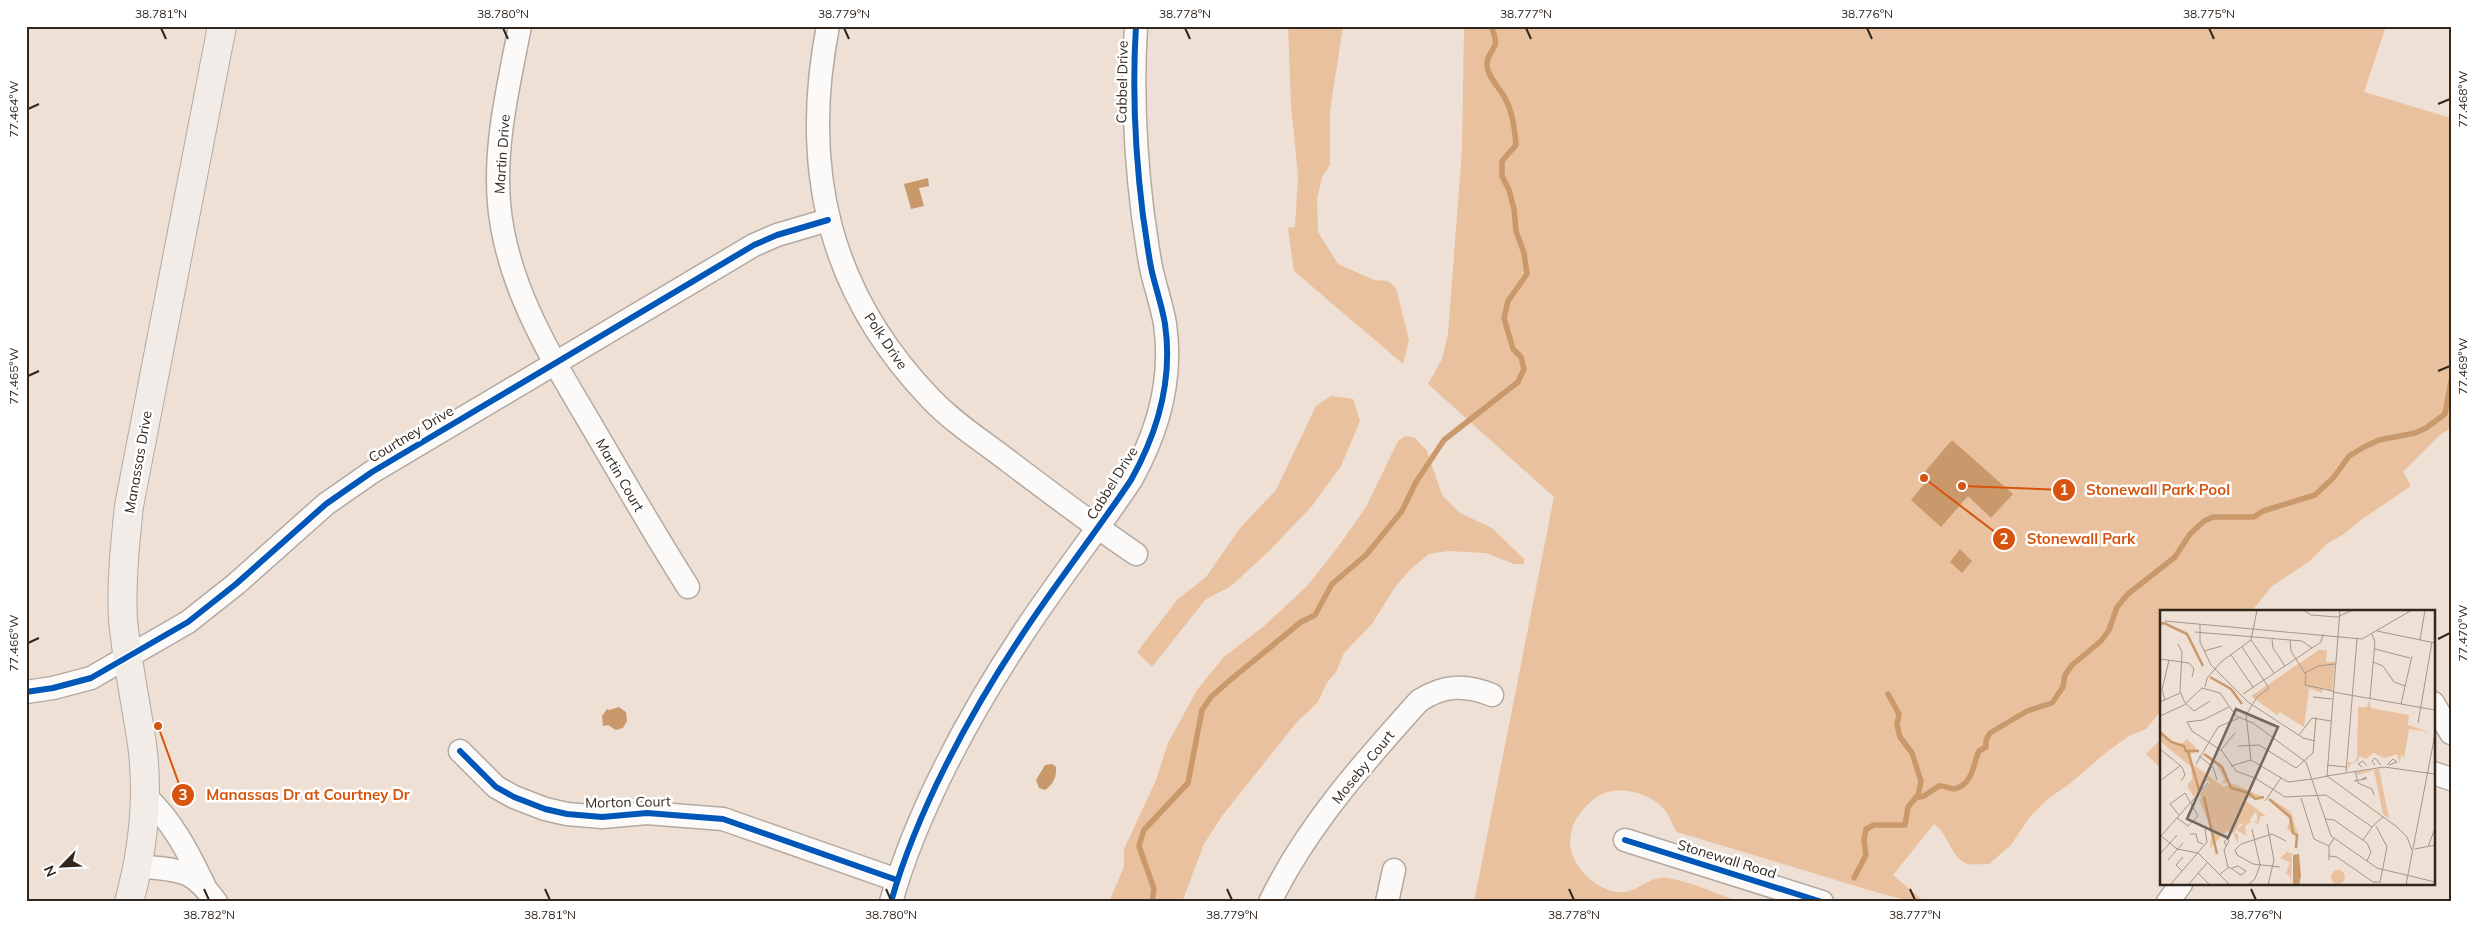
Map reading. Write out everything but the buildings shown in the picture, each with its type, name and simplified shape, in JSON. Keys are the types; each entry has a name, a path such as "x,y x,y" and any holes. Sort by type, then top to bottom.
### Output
{"main road":[{"name":"Manassas Drive","path":"129,902 144,831 144,795 142,746 128,658 122,588 129,506 222,26"}],"street":[{"name":"Martin Drive","path":"520,26 501,134 498,201 508,259 525,304 554,363"},
{"name":"Polk Drive","path":"828,26 820,75 817,130 820,183 828,220 857,294 884,342 907,373 960,425 1098,529 1136,554"},
{"name":"Cabbel Drive","path":"891,902 916,829 988,689 1020,637 1098,529 1146,452 1160,416 1166,379 1167,354 1165,323 1150,260 1134,136 1133,73 1136,26"},
{"name":"Courtney Drive","path":"26,692 53,688 91,678 128,658 203,612 326,504 372,472 754,245 777,235 828,220"},
{"name":"Martin Court","path":"554,363 688,588"},
{"name":"Moseby Court","path":"1270,902 1308,838 1349,783 1419,701 1431,693 1446,688 1461,687 1492,695"},
{"path":"2434,705 2451,733"},
{"name":"Morton Court","path":"460,750 496,787 514,797 545,809 567,814 602,817 656,814 723,819 897,880"},
{"path":"144,795 162,814 185,846 210,893"},
{"name":"Stonewall Road","path":"1625,840 1822,902"},
{"path":"138,866 189,873 210,893"},
{"path":"1387,902 1394,870"},
{"path":"2168,902 2180,886"}],"shaded area":[{"path":"1288,26 1343,26 1330,111 1330,165 1322,177 1317,199 1318,232 1338,264 1374,280 1388,281 1396,288 1409,340 1403,364 1294,271 1288,228 1295,227 1298,177 1291,104"},
{"path":"1464,26 2386,26 2364,92 2451,118 2451,428 2440,435 2403,472 2411,486 2344,534 2328,543 2311,560 2271,587 2253,610 2160,610 2160,712 2146,729 2129,736 2049,798 2029,818 2011,845 1989,864 1968,864 1962,861 1957,857 1939,828 1934,824 1893,875 1925,902 1914,902 1879,893 1677,832 1666,811 1657,803 1640,794 1620,790 1610,791 1594,799 1584,808 1572,828 1570,838 1574,859 1590,879 1606,889 1624,892 1654,879 1667,878 1695,885 1740,902 1474,902 1554,497 1428,384 1442,359 1448,334 1462,150"},
{"path":"928,178 929,186 919,188 924,206 911,209 904,184"},
{"path":"1331,396 1353,399 1360,421 1341,466 1312,506 1268,552 1231,586 1205,600 1152,667 1137,652 1177,600 1206,577 1240,528 1276,490 1316,406"},
{"path":"1406,436 1415,438 1427,451 1442,495 1460,513 1492,528 1524,559 1524,564 1514,564 1486,553 1448,551 1429,554 1410,570 1395,587 1372,624 1344,653 1336,672 1326,684 1318,702 1296,723 1222,816 1204,844 1182,902 1109,902 1124,867 1124,849 1156,780 1168,743 1197,690 1224,657 1264,626 1306,587 1335,551 1366,507 1398,441"},
{"path":"1951,441 2013,494 1991,518 1968,496 1941,527 1911,500 1929,478 1924,473"},
{"path":"1960,549 1972,561 1962,573 1950,562"},
{"path":"619,707 626,712 627,721 623,728 616,730 608,725 603,726 602,716 607,709"},
{"path":"2160,740 2160,767 2146,754"},
{"path":"1052,764 1056,767 1054,780 1045,790 1039,788 1036,780 1045,765"}],"waterway":[{"path":"1152,902 1154,889 1139,846 1144,830 1188,783 1202,710 1211,697 1301,622 1315,615 1332,584 1366,555 1402,511 1416,482 1444,440 1518,382 1524,369 1521,357 1513,349 1504,318 1508,301 1527,274 1524,253 1516,231 1514,209 1509,190 1502,176 1502,161 1516,145 1513,122 1508,105 1492,79 1487,66 1487,60 1495,46 1491,26"},
{"path":"1915,798 1924,796 1939,786 1954,789 1960,787 1969,779 1979,751 1986,747 1986,740 1990,733 2027,711 2052,703 2063,687 2065,675 2072,665 2101,641 2109,630 2117,607 2128,594 2175,557 2190,534 2204,521 2213,517 2254,517 2263,511 2315,495 2334,477 2349,456 2379,440 2415,433 2426,428 2445,414 2451,381"},
{"path":"1854,878 1866,855 1864,840 1866,829 1874,825 1905,825 1908,807 1918,795 1921,781 1912,753 1900,737 1897,725 1899,714 1888,694"}],"cycle path":[{"path":"891,902 902,868 929,800 963,732 1033,618 1131,480 1141,462 1156,424 1165,385 1167,345 1164,317 1149,258 1140,192 1134,97 1136,26"},
{"path":"26,692 53,688 91,678 188,622 236,584 326,504 372,472 754,245 777,235 828,220"},
{"path":"460,751 496,787 514,797 545,809 567,814 602,817 647,813 723,819 897,880"},
{"path":"1625,840 1822,902"}],"place":[{"name":"Stonewall Park","path":"1924,478"},
{"name":"Stonewall Park Pool","path":"1962,486"},
{"name":"Manassas Dr at Courtney Dr","path":"158,726"}]}
